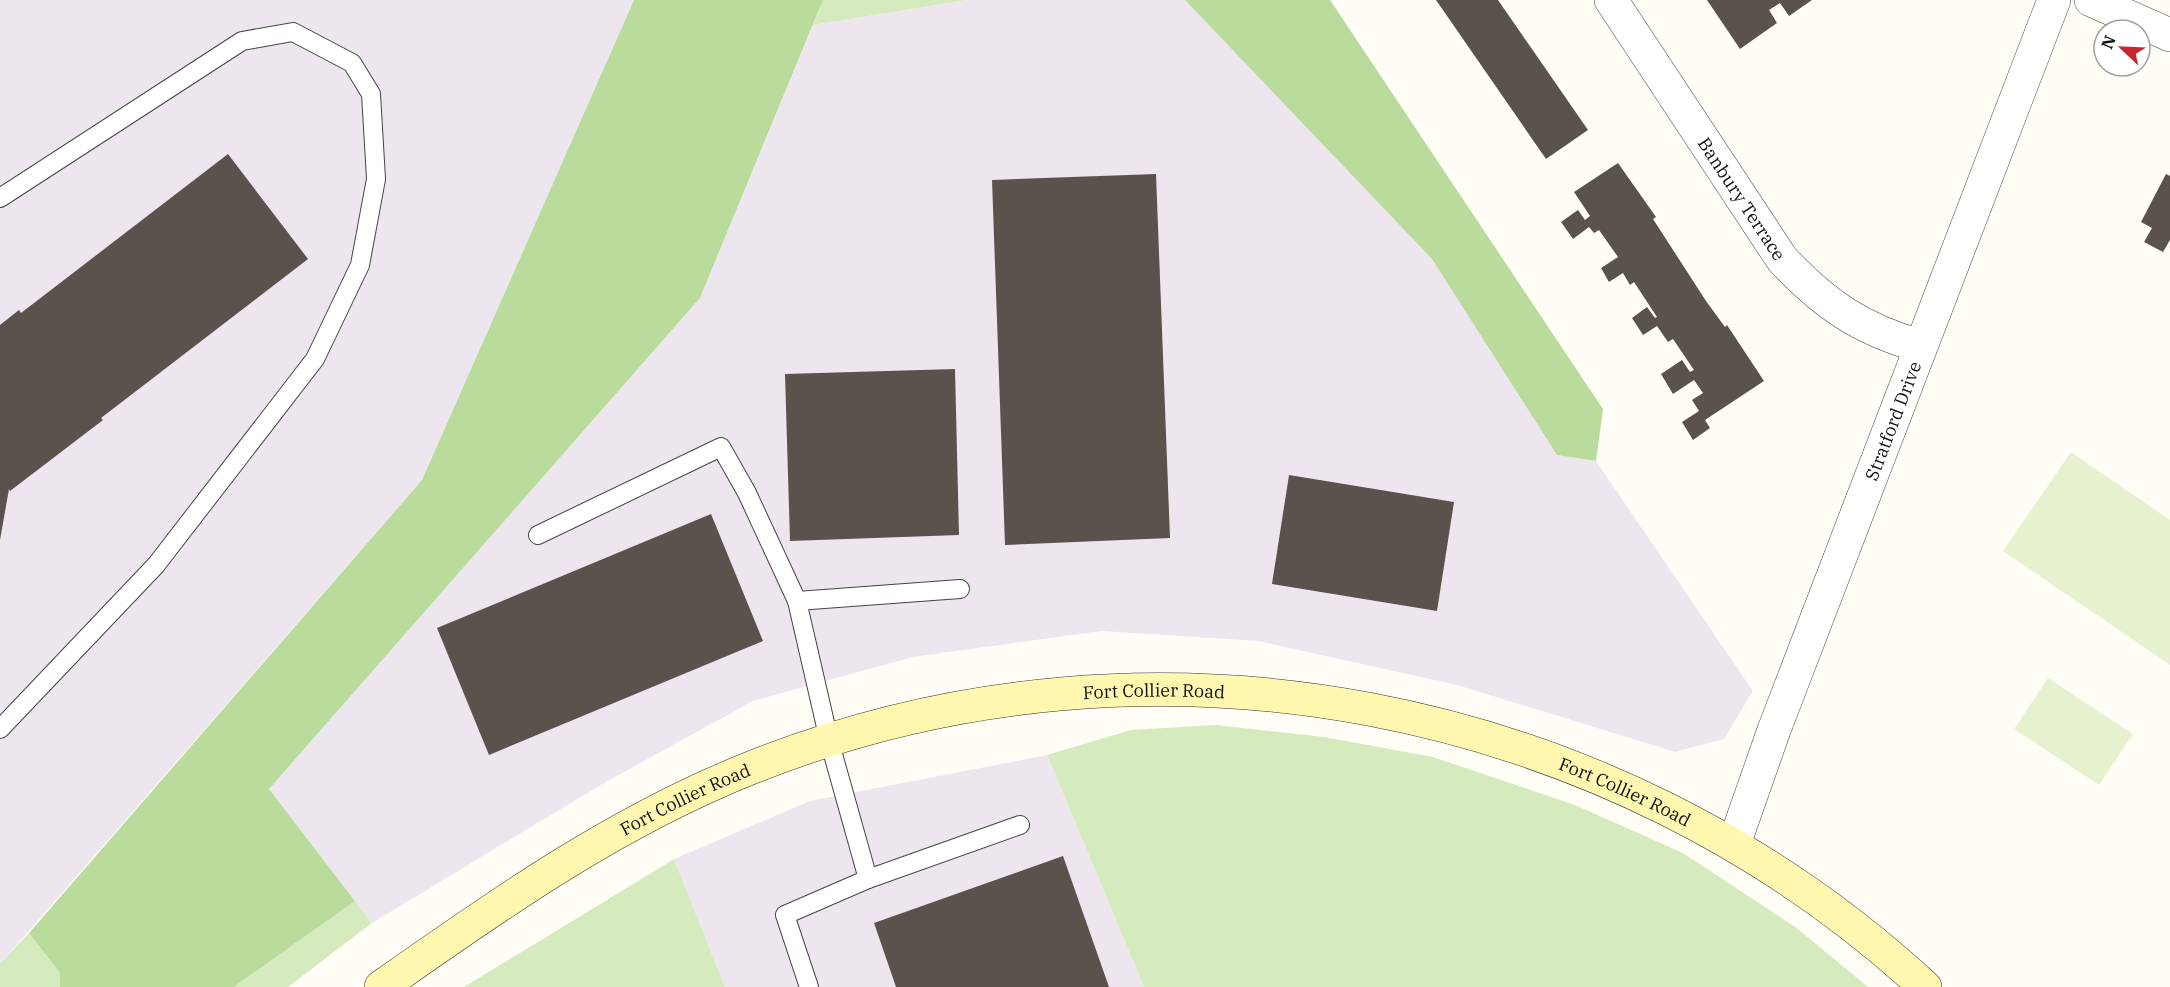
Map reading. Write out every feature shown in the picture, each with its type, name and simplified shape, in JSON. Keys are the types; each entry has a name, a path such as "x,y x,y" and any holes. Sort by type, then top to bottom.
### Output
{"street":[{"name":"Banbury Terrace","path":"1611,0 1782,259 1812,291 1848,318 1887,337 1920,346"},
{"name":"Stratford Drive","path":"1734,844 1778,719 2054,0"},
{"path":"2091,0 2170,35"},
{"name":"Fort Collier Road","path":"381,987 496,906 608,835 734,775 829,740 929,714 1087,693 1186,690 1292,696 1377,709 1517,746 1611,783 1734,844 1839,915 1924,987"}],"lane":[{"path":"0,198 242,41 293,32 352,63 371,94 376,179 360,265 315,359 156,565 0,729"},
{"path":"538,535 721,447 747,493 797,601 829,740 868,879"},
{"path":"797,601 960,589"},
{"path":"809,987 785,915 868,879 1020,825"}],"shaded area":[{"path":"0,0 634,0 422,480 0,964"},
{"path":"967,0 1185,0 1432,259 1557,455 1596,461 1753,691 1724,739 1675,752 1457,685 1258,641 1102,631 913,657 753,701 606,782 372,923 269,789 700,298 813,25"},
{"path":"1047,755 1144,987 725,987 674,859 810,801"}],"green space":[{"path":"634,0 823,0 700,298 269,789 355,901 234,987 60,987 60,973 29,933 422,480"},
{"path":"823,0 967,0 813,25"},
{"path":"1185,0 1330,0 1603,409 1596,461 1557,455 1432,259"},
{"path":"2071,452 2170,520 2170,665 2003,551"},
{"path":"2048,678 2133,734 2099,785 2014,729"},
{"path":"1215,725 1324,737 1433,757 1575,805 1683,853 1798,929 1868,987 1144,987 1047,755 1131,730"},
{"path":"674,859 725,987 464,987"},
{"path":"355,901 372,923 288,987 234,987"},
{"path":"29,933 60,973 60,987 0,987 0,964"}],"building":[{"path":"1436,0 1498,0 1588,130 1546,159"},
{"path":"1707,0 1812,0 1789,16 1780,3 1769,10 1777,23 1740,49"},
{"path":"228,154 308,259 101,418 103,420 10,491 9,489 0,540 0,325 19,310 21,313"},
{"path":"1618,163 1656,217 1653,219 1706,301 1725,327 1727,325 1764,381 1705,420 1710,428 1693,440 1682,422 1699,411 1692,400 1703,393 1694,380 1673,394 1661,374 1682,360 1690,372 1694,370 1673,339 1668,342 1657,326 1643,335 1632,318 1647,307 1655,318 1657,317 1634,282 1630,285 1623,273 1609,282 1601,268 1618,257 1599,230 1594,233 1589,227 1573,239 1561,222 1578,210 1585,220 1590,216 1574,192"},
{"path":"1156,174 1170,538 1005,545 992,180"},
{"path":"2166,174 2170,176 2170,240 2163,252 2144,242 2152,228 2141,222"},
{"path":"955,369 959,535 790,541 785,374"},
{"path":"1289,475 1454,502 1437,611 1272,584"},
{"path":"711,514 763,641 489,755 437,628"},
{"path":"1063,856 1109,987 896,987 874,923"}]}
